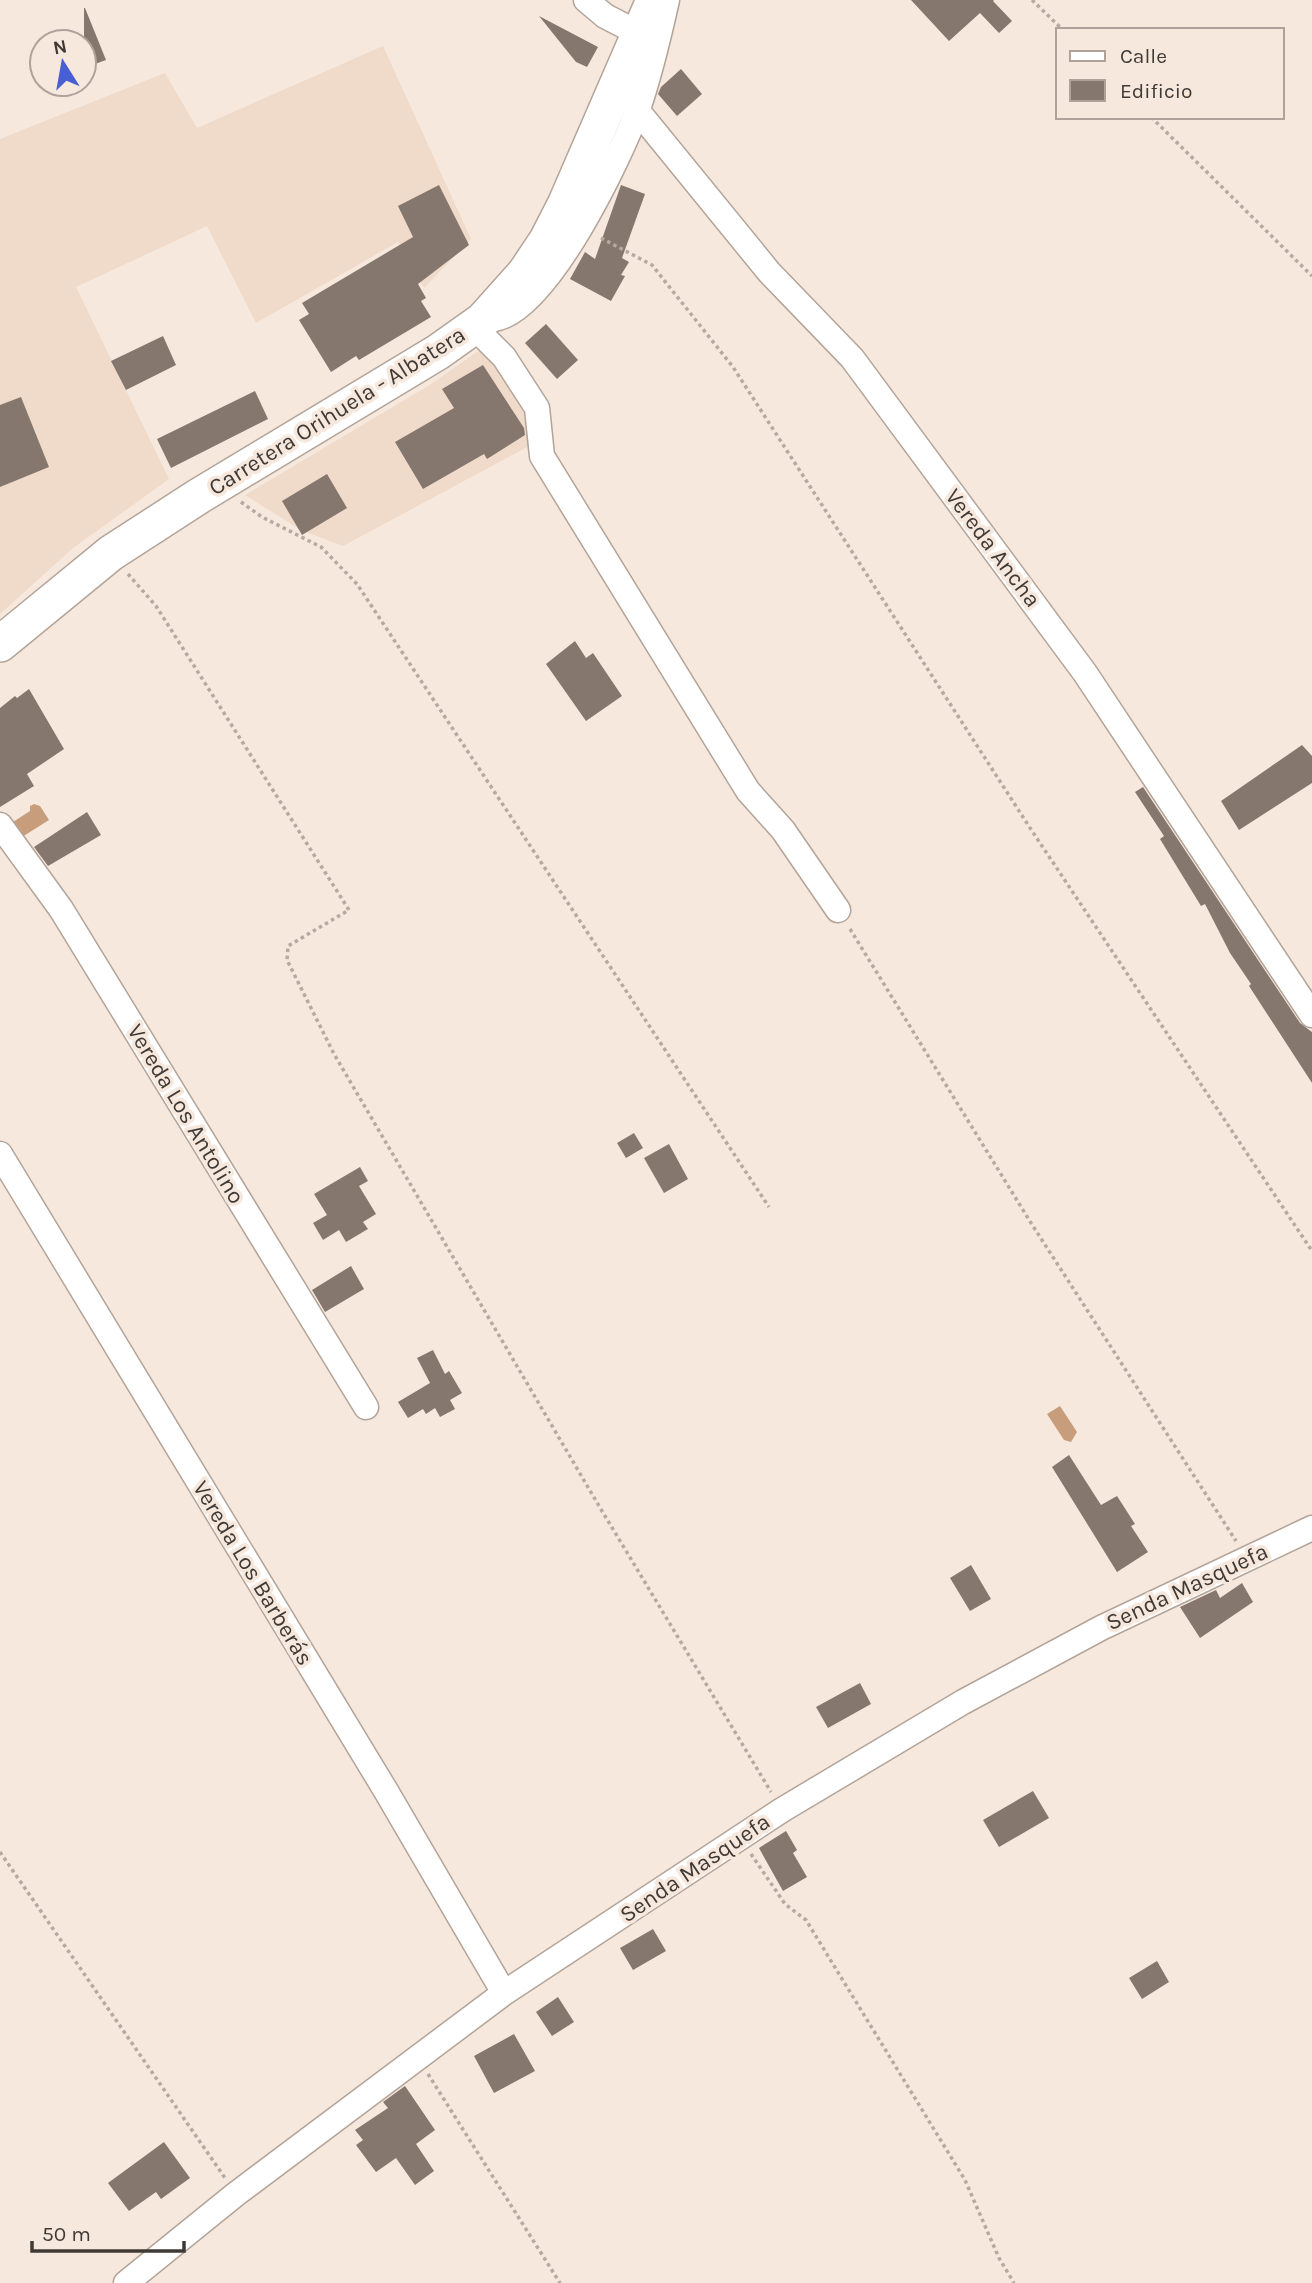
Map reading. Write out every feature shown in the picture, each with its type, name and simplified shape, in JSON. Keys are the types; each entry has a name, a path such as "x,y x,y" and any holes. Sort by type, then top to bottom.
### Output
{"main road":[{"name":"Carretera Orihuela - Albatera","path":"0,644 111,554 217,485 438,352 478,324 525,273 547,240 565,205 654,0"}],"street":[{"path":"586,0 605,16 638,33"},
{"path":"667,0 637,110 590,213 538,290 504,317 478,324 504,357 537,408 542,456 748,791 783,830 838,911"},
{"name":"Vereda Ancha","path":"637,110 769,272 852,358 1085,673 1312,1015"},
{"name":"Vereda Los Antolino","path":"0,825 61,909 366,1408"},
{"name":"Vereda Los Barberás","path":"0,1154 386,1791 504,1993"},
{"name":"Senda Masquefa","path":"126,2283 236,2194 504,1993 782,1810 974,1696 1101,1628 1312,1528"}],"path":[{"path":"1032,0 1061,28"},
{"path":"1154,119 1312,276"},
{"path":"580,227 652,265 733,367 1032,831 1312,1251"},
{"path":"217,485 262,517 321,548 357,584 769,1207"},
{"path":"111,554 156,606 349,910 288,946 286,960 334,1054 782,1810"},
{"path":"838,911 1031,1223 1247,1558"},
{"path":"740,1838 785,1905 806,1920 965,2180 999,2258 1014,2283"},
{"path":"0,1852 236,2194"},
{"path":"418,2058 560,2283"}],"shaded area":[{"path":"383,46 471,239 424,288 398,242 256,323 207,226 76,287 169,479 73,548 0,614 0,139 165,73 197,128"},
{"path":"484,347 533,428 531,445 343,546 301,530 245,495 428,386"},
{"path":"30,806 40,806 49,820 22,837 13,822 30,811"},
{"path":"1060,1406 1077,1432 1071,1442 1064,1440 1047,1414"}],"building":[{"path":"911,0 994,0 1012,21 999,33 980,13 949,41"},
{"path":"85,8 93,28 84,28"},
{"path":"539,16 598,47 587,67 576,62"},
{"path":"98,40 106,60 98,63"},
{"path":"681,69 702,94 677,116 658,94 661,87"},
{"path":"439,185 469,245 418,284 426,298 421,301 431,317 359,360 356,356 331,372 299,320 309,314 302,303 413,237 398,206"},
{"path":"621,185 645,194 622,258 629,262 621,275 625,276 611,301 570,279 585,252 595,259"},
{"path":"546,324 578,360 557,379 525,343"},
{"path":"163,336 176,365 126,390 111,361"},
{"path":"483,365 524,428 525,435 487,459 484,454 423,489 395,442 454,408 442,389"},
{"path":"255,391 268,419 171,468 157,439"},
{"path":"21,397 49,467 0,487 0,405"},
{"path":"327,474 347,508 302,535 282,501"},
{"path":"575,641 586,658 593,653 622,696 586,721 546,664"},
{"path":"29,689 64,749 27,774 34,786 0,807 0,708"},
{"path":"1302,745 1312,756 1312,783 1239,830 1221,801"},
{"path":"1143,787 1300,1023 1312,1032 1312,1083 1249,986 1251,984 1230,953 1205,904 1201,906 1160,839 1164,836 1135,792"},
{"path":"87,812 101,835 48,866 34,847"},
{"path":"634,1133 643,1148 626,1158 617,1143"},
{"path":"669,1144 688,1179 664,1193 644,1158"},
{"path":"360,1167 368,1181 359,1186 376,1214 363,1222 368,1229 346,1242 339,1230 323,1240 313,1223 327,1215 314,1194"},
{"path":"351,1266 364,1289 325,1312 312,1290"},
{"path":"433,1350 445,1374 449,1371 462,1393 450,1400 455,1409 440,1417 435,1408 426,1414 423,1409 408,1418 398,1402 430,1383 417,1358"},
{"path":"1069,1455 1101,1505 1117,1496 1135,1524 1131,1526 1148,1552 1117,1572 1052,1467"},
{"path":"971,1565 991,1599 970,1611 950,1578"},
{"path":"1242,1583 1253,1602 1200,1638 1180,1607 1216,1590 1220,1598"},
{"path":"860,1683 871,1704 828,1728 816,1707"},
{"path":"1033,1791 1049,1818 999,1847 983,1820"},
{"path":"786,1831 797,1850 793,1853 807,1877 783,1891 759,1848"},
{"path":"653,1929 666,1951 633,1970 620,1948"},
{"path":"1157,1961 1169,1982 1142,1999 1129,1978"},
{"path":"558,1997 574,2022 552,2036 536,2012"},
{"path":"514,2034 535,2071 494,2093 474,2056"},
{"path":"405,2086 435,2130 416,2144 434,2171 415,2185 396,2158 376,2172 356,2145 363,2140 355,2130 388,2108 383,2102"},
{"path":"164,2142 190,2178 161,2199 156,2192 129,2211 108,2183"}]}
